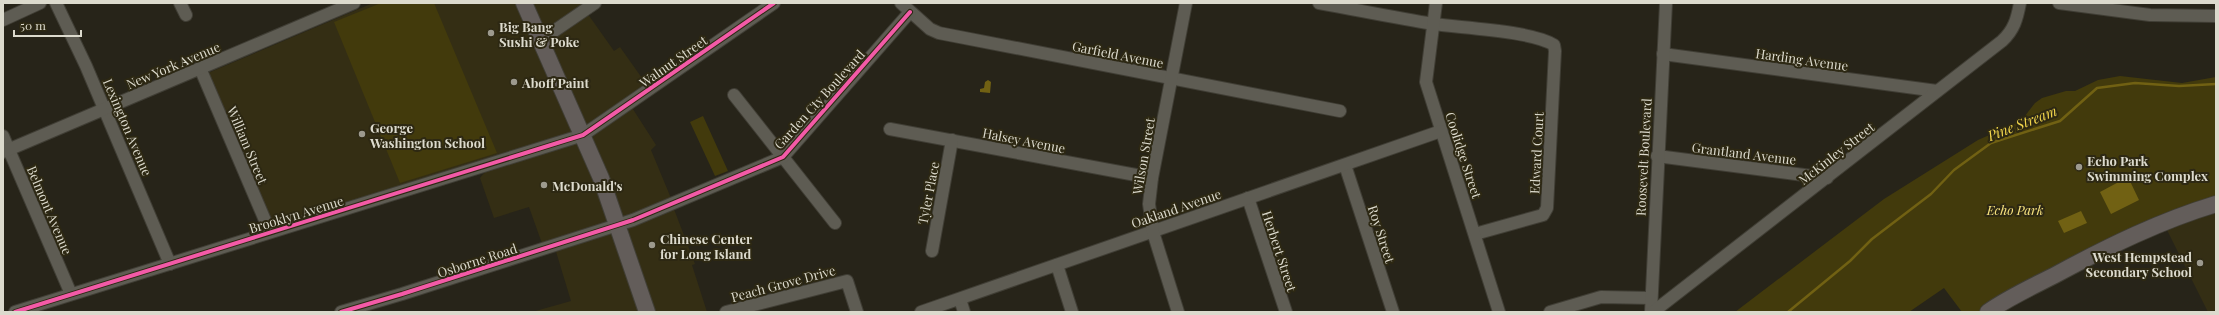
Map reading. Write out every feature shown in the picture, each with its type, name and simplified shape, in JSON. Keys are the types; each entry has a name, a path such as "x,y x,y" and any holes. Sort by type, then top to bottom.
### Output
{"main road":[{"path":"524,3 601,178 647,312"},
{"path":"1988,312 2076,264 2155,225 2216,204"}],"street":[{"path":"3,20 40,3"},
{"name":"Lexington Avenue","path":"56,3 104,109 170,264"},
{"path":"180,3 186,15"},
{"name":"New York Avenue","path":"6,151 354,3"},
{"path":"541,40 595,3"},
{"name":"Walnut Street","path":"583,135 774,3"},
{"name":"Garfield Avenue","path":"901,3 930,29 939,33 1340,111"},
{"name":"Wilson Street","path":"1178,312 1152,232 1149,204 1152,178 1186,3"},
{"path":"1320,3 1433,24"},
{"name":"Coolidge Street","path":"1436,3 1426,82 1499,312"},
{"name":"Roosevelt Boulevard","path":"1652,312 1651,298 1657,156 1666,3"},
{"name":"McKinley Street","path":"1652,312 1827,178 2010,33 2016,22 2020,3"},
{"path":"2059,3 2150,15 2216,16"},
{"name":"Garden Cty Boulevard","path":"618,225 663,209 783,157 910,12"},
{"name":"Edward Court","path":"1433,24 1521,35 1548,41 1554,45 1555,59 1547,208 1543,215 1475,234"},
{"name":"Harding Avenue","path":"1663,54 1937,91"},
{"name":"William Street","path":"200,68 270,232"},
{"path":"734,95 835,223"},
{"name":"Halsey Avenue","path":"890,129 1152,178"},
{"name":"Oakland Avenue","path":"921,312 1441,131"},
{"name":"Brooklyn Avenue","path":"15,312 583,135"},
{"name":"Belmont Avenue","path":"3,136 6,151 71,294"},
{"name":"Tyler Place","path":"932,251 952,140"},
{"name":"Grantland Avenue","path":"1657,156 1827,178"},
{"name":"Roy Street","path":"1345,165 1393,312"},
{"name":"Herbert Street","path":"1248,198 1286,312"},
{"name":"Osborne Road","path":"341,312 618,225"},
{"path":"1057,265 1072,312"},
{"name":"Peach Grove Drive","path":"726,312 847,280 857,312"},
{"path":"1550,312 1601,297 1651,298"},
{"path":"960,299 964,312"}],"shaded area":[{"path":"373,3 594,3 585,10 614,51 620,47 649,88 629,103 656,145 651,150 673,203 672,204 695,264 692,265 707,312 532,312 571,301 554,245 544,249 529,207 494,218 480,178 499,155 272,225 208,73"},
{"path":"988,80 991,82 990,93 980,92 980,89 984,88 985,82"},
{"path":"2128,177 2139,200 2111,214 2100,192"},
{"name":"West Hempstead Secondary School","path":"2216,208 2216,312 2208,312 2164,224"},
{"path":"2081,211 2087,223 2064,233 2058,221"}],"green space":[{"path":"381,3 434,3 497,153 400,183 334,22"},
{"name":"Echo Park","path":"2120,76 2182,83 2216,77 2216,205 1988,312 1962,312 1944,288 1909,312 1735,312 1884,199 1978,140 2021,121 2035,103 2042,98 2066,91 2075,91 2098,80"},
{"path":"703,116 728,171 715,176 690,122"}],"waterway":[{"name":"Pine Stream","path":"1788,312 1850,261 1872,239 1931,194 1954,170 1991,143 2060,121 2097,88 2135,83 2179,86 2216,84"}],"cycle path":[{"path":"15,312 583,135 774,3"},
{"path":"341,312 633,220 783,157 910,12"}],"place":[{"name":"Big Bang Sushi & Poke","path":"491,33"},
{"name":"Aboff Paint","path":"514,82"},
{"name":"George Washington School","path":"362,134"},
{"name":"Echo Park Swimming Complex","path":"2079,167"},
{"name":"McDonald's","path":"544,185"},
{"name":"Chinese Center for Long Island","path":"652,245"},
{"name":"West Hempstead Secondary School","path":"2200,263"}]}
